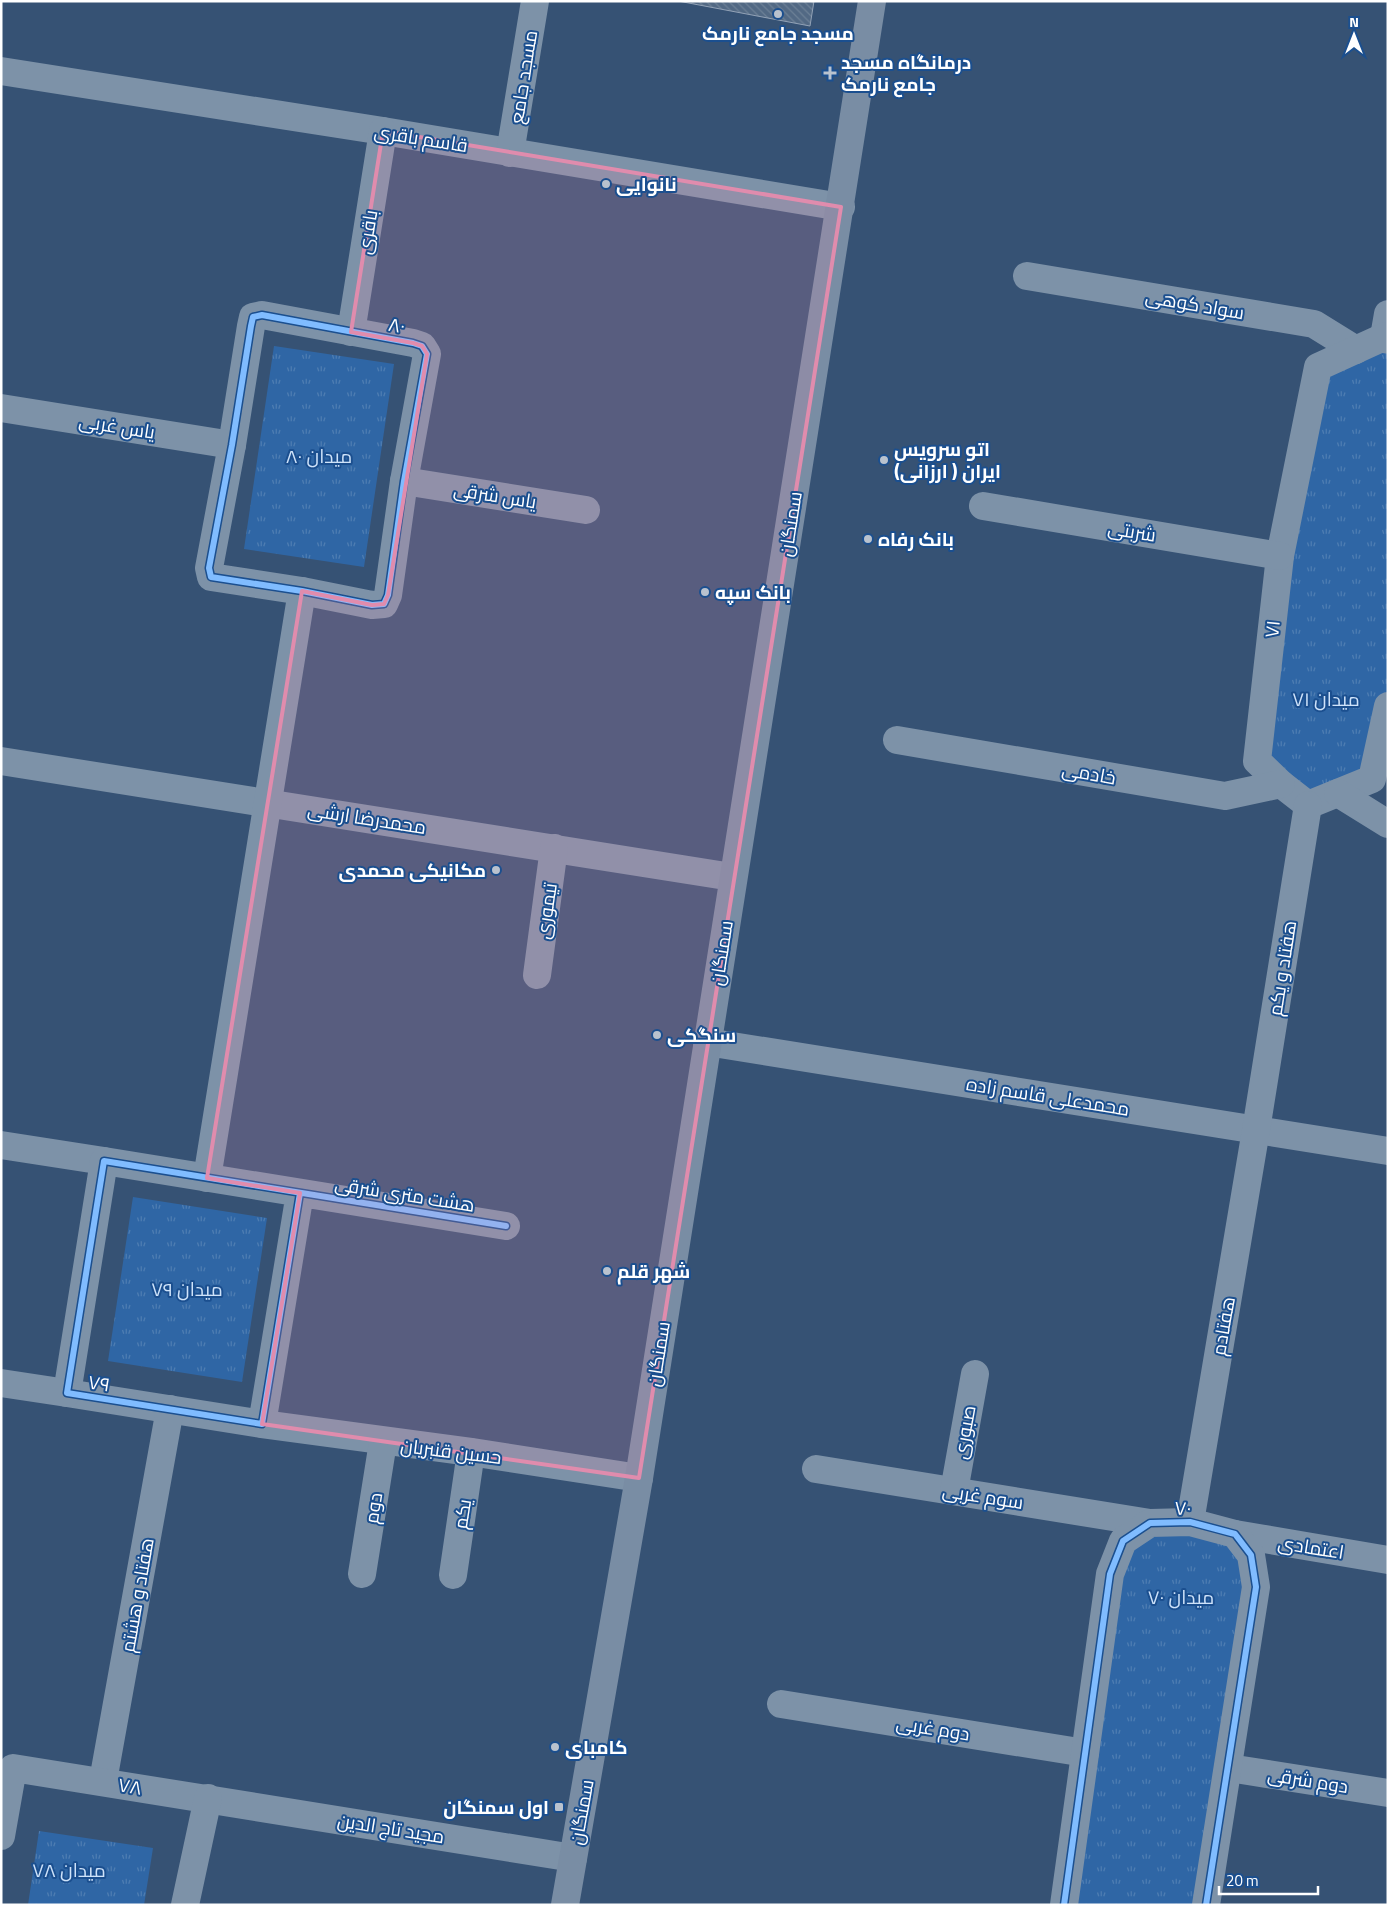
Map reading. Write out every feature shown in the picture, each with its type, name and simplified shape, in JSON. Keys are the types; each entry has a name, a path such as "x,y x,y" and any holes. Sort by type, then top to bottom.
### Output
{"main road":[{"name":"سمنگان","path":"565,1905 639,1478 732,877 841,207 872,1"}],"street":[{"name":"مسجد جامع","path":"510,153 535,1"},
{"name":"قاسم باقری","path":"1,71 383,131 841,207"},
{"name":"باقری","path":"350,332 383,131"},
{"name":"سواد کوهی","path":"1027,276 1314,324 1356,350"},
{"name":"۸۰","path":"262,315 350,332 413,343 422,346 427,354 404,481 388,595 384,604 372,605 302,591 211,577 209,568 253,317 262,315"},
{"name":"۷۱","path":"1308,805 1281,784 1257,761 1280,556 1318,367 1356,350 1387,331"},
{"name":"یاس غربی","path":"1,408 232,445"},
{"name":"یاس شرقی","path":"404,481 586,510"},
{"name":"شربتی","path":"983,506 1280,556"},
{"path":"207,1178 302,591"},
{"path":"1308,805 1372,779 1388,706"},
{"name":"خادمی","path":"897,740 1225,796 1281,784"},
{"name":"محمدرضا ارشی","path":"1,761 732,877"},
{"path":"1338,793 1388,824"},
{"name":"هفتاد و یکم","path":"1256,1130 1308,805"},
{"name":"تیموری","path":"537,974 554,848"},
{"name":"محمدعلی قاسم زاده","path":"707,1042 1388,1151"},
{"name":"هفتادم","path":"1190,1522 1256,1130"},
{"path":"1,1145 300,1193 262,1424"},
{"name":"۷۹","path":"104,1161 67,1393 262,1424"},
{"name":"هشت متری شرقی","path":"300,1193 506,1226"},
{"name":"صبوری","path":"954,1491 975,1374"},
{"path":"1,1383 67,1393"},
{"name":"هفتاد و هشتم","path":"103,1781 170,1409"},
{"name":"حسین قنبریان","path":"262,1424 383,1442 471,1452 639,1478"},
{"name":"دوم","path":"362,1574 383,1442"},
{"name":"یکم","path":"452,1575 471,1452"},
{"name":"سوم غربی","path":"816,1469 1150,1523"},
{"name":"۷۰","path":"1064,1905 1110,1574 1123,1540 1150,1523 1190,1522 1235,1534"},
{"path":"1206,1905 1256,1587 1251,1555 1235,1534"},
{"name":"اعتمادی","path":"1235,1534 1388,1560"},
{"name":"دوم غربی","path":"781,1704 1085,1753"},
{"name":"۷۸","path":"1,1836 7,1767 208,1798"},
{"name":"دوم شرقی","path":"1229,1768 1388,1793"},
{"path":"185,1905 208,1798"},
{"name":"مجید تاج الدین","path":"208,1798 573,1858"}],"highlighted area":[{"path":"383,131 841,207 639,1478 262,1424 300,1193 207,1178 302,591 372,605 384,604 388,595 427,354 422,346 413,343 351,332"}],"green space":[{"name":"میدان ۷۱","path":"1388,340 1388,706 1372,779 1308,805 1257,761 1318,367"},
{"name":"میدان ۸۰","path":"274,346 394,364 364,567 244,549"},
{"name":"میدان ۷۹","path":"133,1197 267,1218 242,1382 108,1361"},
{"name":"میدان ۷۰","path":"1191,1522 1251,1555 1206,1905 1064,1905 1123,1541"},
{"name":"میدان ۷۸","path":"39,1831 153,1848 144,1905 28,1905"}],"building":[{"name":"مسجد جامع نارمک","path":"678,1 814,1 810,26"}],"cycle path":[{"path":"262,315 413,343 422,346 427,354 404,481 388,595 384,604 372,605 302,591 211,577 209,568 232,445 251,326 253,317 262,315"},
{"path":"300,1193 262,1424 67,1393 104,1161 506,1226"},
{"path":"1064,1905 1110,1574 1123,1541 1150,1523 1190,1522 1235,1534 1251,1555 1256,1587 1206,1905"}],"place":[{"name":"مسجد جامع نارمک","path":"778,14"},
{"name":"درمانگاه مسجد جامع نارمک","path":"830,73"},
{"name":"نانوایی","path":"606,184"},
{"name":"اتو سرویس ایران ( ارزانی)","path":"884,460"},
{"name":"بانک رفاه","path":"868,539"},
{"name":"بانک سپه","path":"705,592"},
{"name":"مکانیکی محمدی","path":"496,870"},
{"name":"سنگکی","path":"657,1035"},
{"name":"شهر قلم","path":"607,1271"},
{"name":"کامبای","path":"555,1747"},
{"name":"اول سمنگان","path":"559,1807"}]}
